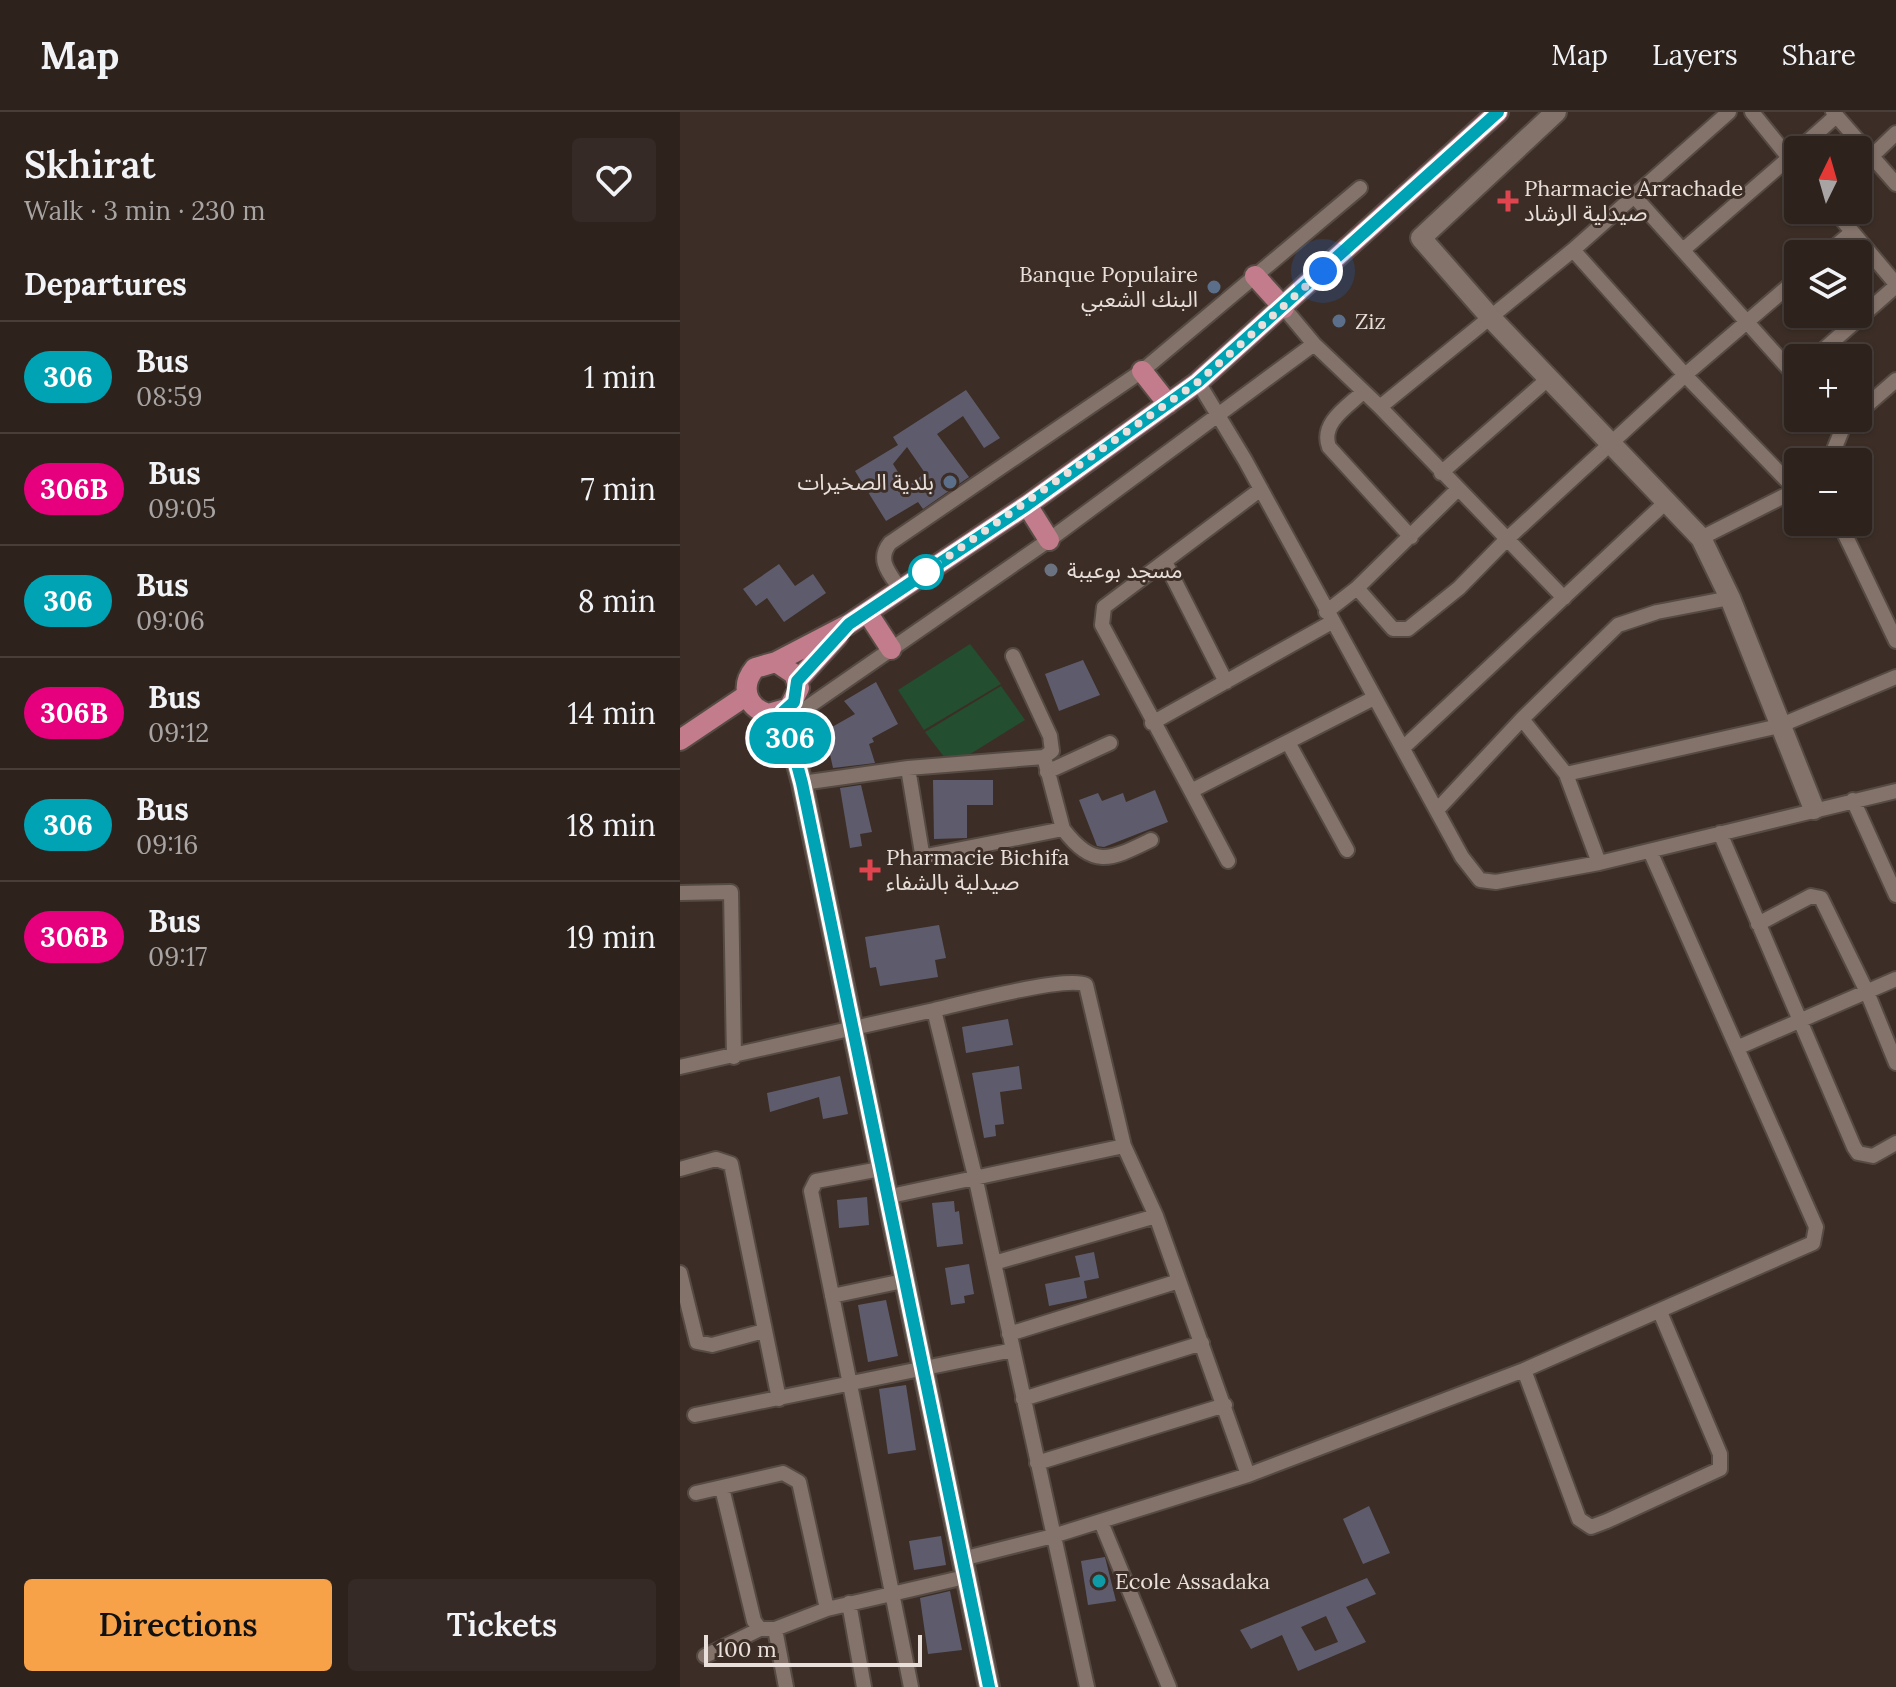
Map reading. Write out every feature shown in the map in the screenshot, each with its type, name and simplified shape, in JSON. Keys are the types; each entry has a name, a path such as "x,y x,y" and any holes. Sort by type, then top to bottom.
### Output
{"main road":[{"path":"849,624 797,681 794,702 784,717 761,712 747,695 750,674 762,664 776,662 849,624 1027,505 1198,382 1284,308 1380,216 1498,112"},
{"path":"1255,276 1284,308"},
{"path":"1142,371 1168,404"},
{"path":"1027,505 1049,540"},
{"path":"867,612 891,649"},
{"path":"776,662 790,668 797,681"},
{"path":"680,740 747,695"}],"street":[{"path":"1556,112 1421,238 1491,318 1701,538 1730,598 1814,809"},
{"path":"1380,407 1573,250 1729,112"},
{"path":"1752,112 1784,145"},
{"path":"1815,136 1834,114 1854,136"},
{"path":"1896,133 1872,156 1896,184"},
{"path":"1683,250 1784,167"},
{"path":"900,589 884,565 883,555 890,543 1142,371 1360,188"},
{"path":"1634,196 1784,361"},
{"path":"1830,344 1896,285 1845,224"},
{"path":"1843,240 1852,232"},
{"path":"1573,250 1685,375 1784,477"},
{"path":"1357,588 1393,629 1408,629 1459,588 1506,540 1685,375 1784,290"},
{"path":"1284,308 1314,344 1380,407 1564,598"},
{"path":"989,1687 850,1030 802,783 784,717 891,649 1049,540 1314,344"},
{"path":"1441,473 1549,378"},
{"path":"1872,401 1896,380"},
{"path":"1198,382 1220,415 1462,857 1480,880 1496,882 1599,863 1896,791"},
{"path":"1363,392 1328,426 1326,439 1329,447 1411,537"},
{"path":"1228,861 1152,723 1102,625 1102,615 1110,599 1165,562 1261,489"},
{"path":"1152,723 1226,682 1329,617 1457,490"},
{"path":"1701,538 1784,496"},
{"path":"1404,747 1667,501"},
{"path":"1846,536 1896,641"},
{"path":"1165,562 1226,682"},
{"path":"1437,810 1522,719 1618,625 1657,612 1730,598"},
{"path":"1013,656 1053,746 1046,764 1063,829 1077,848 1099,858 1124,854 1151,840"},
{"path":"1566,774 1779,726 1896,677"},
{"path":"1191,791 1289,744 1374,698"},
{"path":"1522,719 1566,774 1599,863"},
{"path":"802,783 908,768 1046,764 1110,743"},
{"path":"1289,744 1347,850"},
{"path":"908,768 920,841 926,856 1063,829"},
{"path":"1853,800 1890,868 1896,895"},
{"path":"1720,833 1858,1153 1873,1156 1896,1143"},
{"path":"705,1656 767,1629 827,1609 893,1594 1053,1536 1248,1475 1524,1370 1813,1243 1817,1235 1739,1047 1650,851"},
{"path":"680,893 731,892 734,1057"},
{"path":"1758,924 1811,896 1821,898 1867,992 1896,1063"},
{"path":"1739,1047 1896,979"},
{"path":"680,1067 1036,988 1082,982 1090,992 1124,1146 1156,1216 1248,1475"},
{"path":"934,1010 975,1176 1087,1687"},
{"path":"886,1197 1124,1146"},
{"path":"680,1169 716,1159 731,1164 779,1399"},
{"path":"880,1169 816,1181 812,1186 849,1386 911,1687"},
{"path":"994,1263 1156,1216"},
{"path":"680,1273 697,1342 712,1345 764,1331"},
{"path":"832,1296 903,1281"},
{"path":"1009,1334 1179,1281"},
{"path":"1524,1370 1579,1519 1591,1527 1607,1521 1720,1469 1720,1454 1660,1312"},
{"path":"1023,1399 1202,1343"},
{"path":"695,1415 849,1386 1013,1350"},
{"path":"1037,1463 1225,1405"},
{"path":"696,1493 783,1473 799,1482 827,1609"},
{"path":"722,1488 754,1621 767,1629 786,1687"},
{"path":"1101,1522 1169,1687"},
{"path":"849,1603 864,1687"}],"green space":[{"path":"970,644 1001,684 924,730 898,690"},
{"path":"1001,686 1025,720 951,766 925,732"}],"building":[{"path":"966,390 1000,438 984,448 963,416 937,434 969,477 923,509 918,502 886,521 855,471 898,445 893,437","holes":["907,447 925,473 907,487 893,464"]},
{"path":"779,564 795,586 813,574 826,593 784,622 767,598 756,606 743,589"},
{"path":"1083,660 1100,695 1059,711 1045,674"},
{"path":"876,682 898,724 872,738 874,742 869,744 875,763 833,768 825,731 855,714 844,701"},
{"path":"933,780 993,780 993,805 967,805 967,838 934,839"},
{"path":"861,785 872,832 860,834 862,846 850,848 840,788"},
{"path":"1155,790 1168,822 1104,847 1097,846 1079,800 1098,793 1102,801 1123,793 1126,802"},
{"path":"939,925 946,958 935,960 938,977 880,986 876,967 870,968 865,937"},
{"path":"1008,1019 1013,1045 966,1053 962,1027"},
{"path":"1019,1066 1022,1089 1000,1092 1004,1124 995,1125 996,1136 984,1138 972,1073"},
{"path":"840,1076 848,1114 823,1119 819,1097 770,1112 767,1093"},
{"path":"867,1197 869,1225 839,1228 837,1200"},
{"path":"954,1201 955,1212 959,1211 963,1244 937,1247 932,1203"},
{"path":"1094,1252 1099,1278 1084,1281 1087,1298 1049,1306 1045,1284 1080,1277 1075,1256"},
{"path":"969,1264 974,1294 964,1296 965,1303 951,1305 945,1268"},
{"path":"886,1300 898,1356 868,1362 858,1305"},
{"path":"906,1385 916,1450 888,1454 879,1389"},
{"path":"1369,1506 1390,1553 1363,1564 1343,1519"},
{"path":"941,1536 946,1565 914,1570 909,1541"},
{"name":"Ecole Assadaka","path":"1105,1557 1116,1601 1088,1605 1081,1561"},
{"path":"1367,1578 1376,1594 1346,1607 1366,1642 1298,1671 1282,1635 1251,1649 1240,1630","holes":["1326,1616 1338,1642 1315,1651 1301,1627"]},
{"path":"950,1591 962,1650 928,1654 920,1598"}],"bus line":[{"name":"306","path":"989,1687 850,1030 802,783 783,712 797,696 797,681 849,624 1027,505 1198,382 1284,308 1380,216 1498,112"}],"place":[{"name":"Pharmacie Arrachade صيدلية الرشاد","path":"1508,201"},
{"name":"Banque Populaire البنك الشعبي","path":"1214,287"},
{"name":"Ziz","path":"1339,321"},
{"name":"بلدية الصخيرات","path":"950,482"},
{"name":"مسجد بوعيبة","path":"1051,570"},
{"name":"Pharmacie Bichifa صيدلية بالشفاء","path":"870,870"},
{"name":"Ecole Assadaka","path":"1099,1581"}],"route":[{"path":"926,572 1027,505 1198,382 1323,271"}]}
